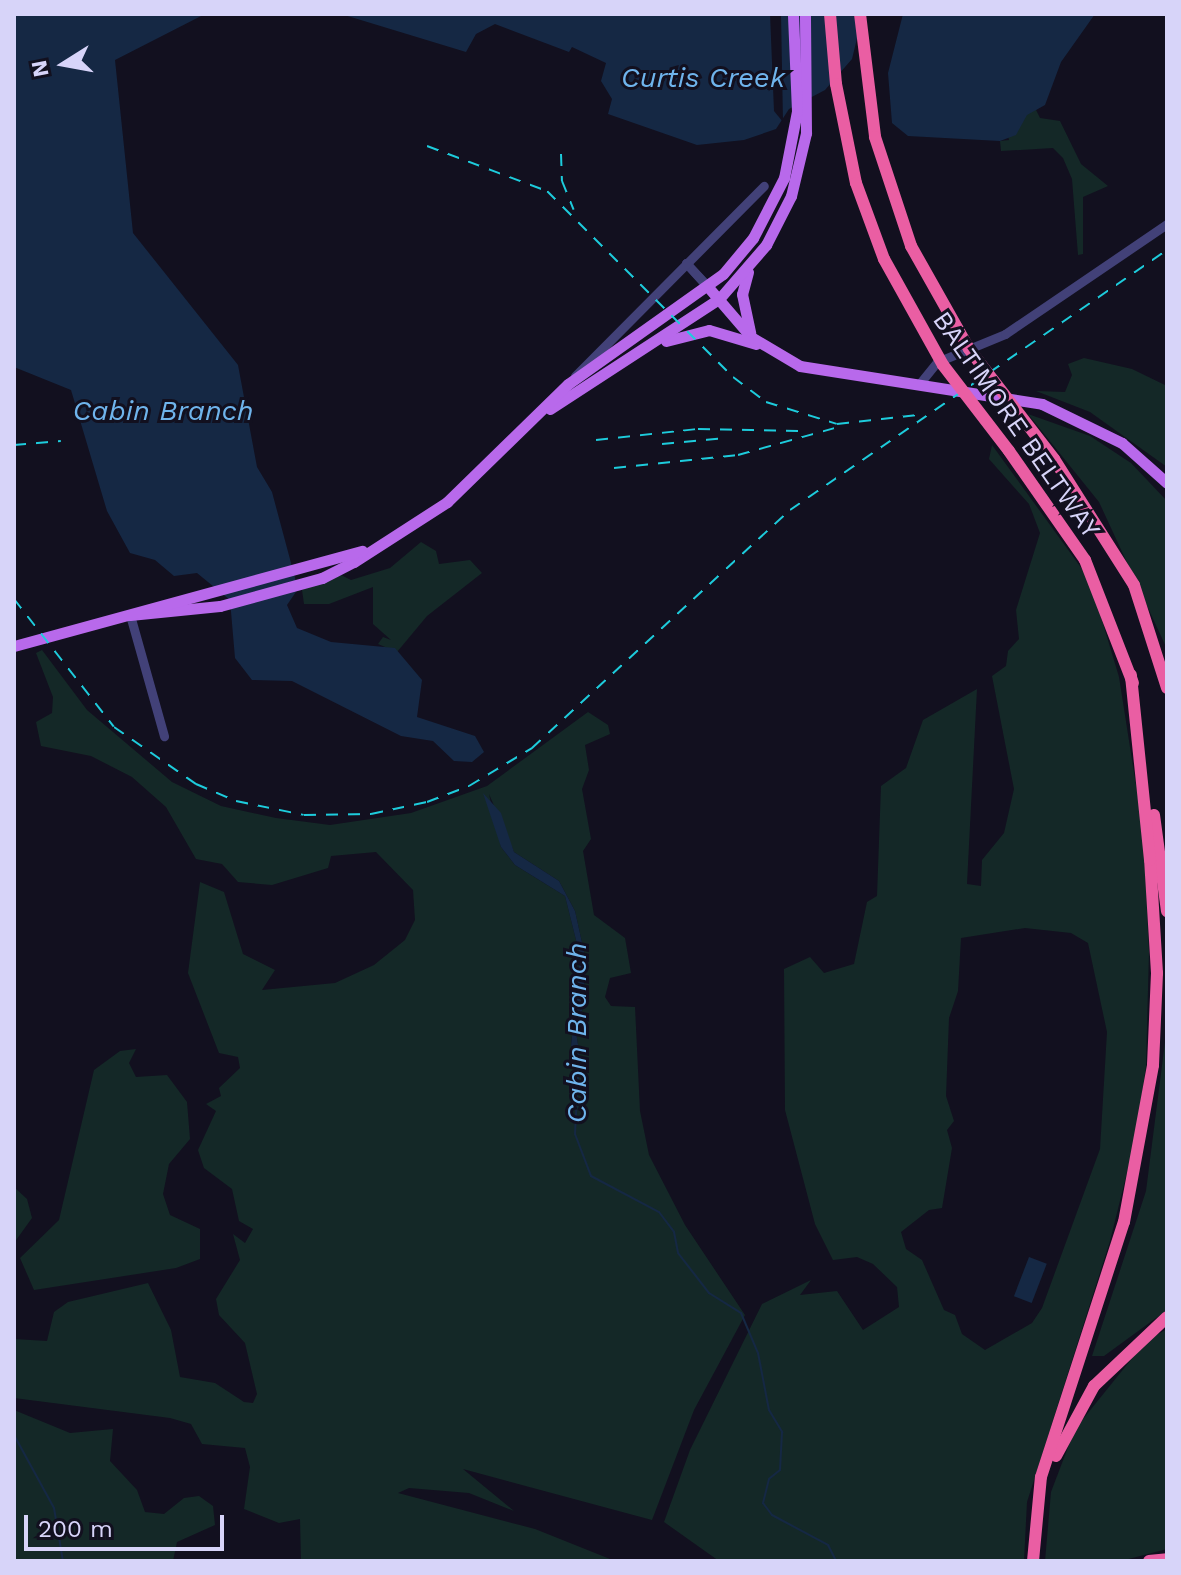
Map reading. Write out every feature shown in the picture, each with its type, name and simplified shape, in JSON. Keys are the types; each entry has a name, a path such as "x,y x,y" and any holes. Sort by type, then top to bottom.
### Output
{"highway":[{"name":"BALTIMORE BELTWAY","path":"830,14 847,148 884,259 943,365 1009,451 1085,560 1131,675 1167,911"},
{"name":"BALTIMORE BELTWAY","path":"860,14 875,137 911,246 969,349 1054,459 1112,543 1162,664 1167,686"},
{"path":"1034,1561 1041,1477 1124,1222 1153,1065 1157,973 1150,860 1131,675"},
{"path":"1034,1561 1043,1498 1069,1427 1110,1367 1167,1317"},
{"path":"1149,1561 1167,1559"}],"main road":[{"path":"130,615 220,606 304,583 377,546 447,502 543,413 568,384 708,286 740,257 773,204 795,133 793,14"},
{"path":"543,413 719,299 750,266 791,196 808,111 805,14"},
{"path":"750,266 742,294 751,337"},
{"path":"708,286 751,337 765,348"},
{"path":"643,350 709,330 765,348 800,366 1001,393 1067,413 1122,443 1167,483"},
{"path":"14,646 300,570 377,546"}],"street":[{"path":"568,384 764,186"},
{"path":"920,383 937,362 1005,334 1167,224"},
{"path":"686,263 708,286"},
{"path":"130,615 164,736"}],"green space":[{"path":"1051,88 1036,110 1040,118 1060,121 1081,164 1108,186 1083,197 1083,254 1078,255 1072,179 1063,158 1053,148 1001,151 1000,141 1009,140 999,100"},
{"path":"1084,358 1132,369 1167,386 1167,467 1090,412 1036,391 1065,392 1072,375 1068,364"},
{"path":"1028,414 1090,436 1131,463 1167,501 1167,649 1099,502"},
{"path":"992,445 1090,580 1119,677 1143,830 1149,952 1146,1066 1136,1136 1110,1241 1027,1502 1024,1561 719,1561 664,1522 690,1450 762,1304 811,1280 800,1295 837,1291 863,1330 899,1307 897,1287 873,1264 857,1257 833,1260 815,1224 785,1110 784,969 810,957 824,973 854,964 867,902 877,896 881,786 906,768 923,720 977,689 967,884 981,886 982,860 1004,833 1014,789 992,676 1006,666 1008,651 1019,639 1016,610 1040,533 1029,504 989,459","holes":["1025,928 1071,933 1088,943 1107,1032 1100,1149 1042,1308 1032,1323 985,1350 962,1334 955,1315 944,1310 922,1260 906,1249 901,1232 929,1210 942,1208 952,1148 947,1130 954,1121 946,1096 949,1018 958,991 961,938"]},
{"path":"421,542 436,551 439,564 470,560 482,573 427,616 397,652 378,644 383,637 391,640 373,624 373,587 329,604 304,604 302,590 341,575 351,580 390,568"},
{"path":"42,650 87,710 172,782 221,806 330,825 411,813 487,786 588,712 608,725 610,734 585,745 589,770 582,789 591,839 583,851 594,915 625,938 631,973 610,978 605,997 611,1006 635,1007 640,1111 649,1155 685,1225 745,1315 694,1410 652,1520 463,1469 514,1511 469,1493 409,1488 398,1493 535,1529 615,1561 301,1561 300,1519 279,1523 244,1509 250,1467 245,1448 202,1444 191,1424 170,1418 14,1398 14,1339 47,1341 54,1312 68,1302 148,1283 171,1330 180,1377 215,1383 244,1402 253,1403 257,1394 245,1343 219,1315 216,1299 240,1260 233,1234 245,1243 253,1229 239,1221 232,1189 204,1168 198,1150 216,1111 206,1104 221,1096 219,1088 240,1068 238,1057 219,1053 188,973 200,882 224,892 243,954 275,970 262,990 335,983 374,965 405,940 415,920 413,890 376,852 331,856 328,868 272,885 238,882 222,864 196,859 166,807 132,777 91,756 41,746 36,722 52,713 53,697 36,653","holes":["489,794 514,852 559,881 575,911 585,956 584,1006 575,1026 580,1057 571,1046 580,956 565,896 515,865 501,847"]},
{"path":"1165,1042 1167,1310 1104,1356 1092,1356 1146,1191"},
{"path":"136,1049 129,1063 136,1077 167,1075 187,1102 190,1139 169,1164 163,1194 170,1215 200,1229 200,1259 176,1268 34,1290 20,1258 59,1220 94,1070 120,1051"},
{"path":"14,1187 27,1199 32,1218 14,1243"},
{"path":"1167,1329 1167,1549 1121,1561 1045,1561 1051,1492 1075,1429 1146,1341"},
{"path":"14,1410 70,1433 113,1429 110,1461 137,1490 145,1512 164,1514 184,1498 199,1496 213,1506 215,1525 177,1542 173,1561 14,1561"}],"water":[{"name":"Cabin Branch","path":"14,14 205,14 115,60 133,233 238,365 257,467 272,492 298,589 287,605 297,628 331,642 395,648 422,680 417,717 475,736 484,752 472,762 454,761 433,741 401,736 292,681 252,680 235,658 230,600 197,573 174,576 155,560 130,553 107,511 71,390 14,367"},
{"name":"Curtis Creek","path":"341,14 863,14 852,59 825,90 789,109 776,129 744,140 697,145 608,114 612,99 601,81 606,63 572,47 569,52 495,24 476,34 466,52"},
{"path":"903,14 1095,14 1061,62 1045,105 1027,115 1016,135 1000,141 908,136 892,123 888,73"},
{"path":"483,793 501,813 514,852 559,881 575,911 585,956 584,1006 575,1026 580,1057 571,1046 580,956 565,896 515,865 501,847"},
{"path":"1029,1257 1047,1264 1032,1303 1014,1296"}],"pier":[{"path":"770,14 781,14 783,122 774,111"}],"waterway":[{"name":"Cabin Branch","path":"579,1057 575,1134 591,1176 659,1212 674,1232 678,1253 709,1293 741,1313 758,1353 769,1410 782,1432 780,1470 769,1479 763,1503 772,1515 828,1545 836,1561"},
{"path":"14,1435 54,1508 63,1561"}],"railway":[{"path":"427,146 547,191 733,377 766,402 837,424 918,415"},
{"path":"561,154 562,181 574,210"},
{"path":"14,599 114,727 196,784 236,801 304,815 371,814 427,802 469,786 532,748 790,510 1167,250"},
{"path":"614,468 738,455 835,428"},
{"path":"596,440 698,429 798,431"},
{"path":"662,444 726,438"},
{"path":"14,445 61,441"}]}
